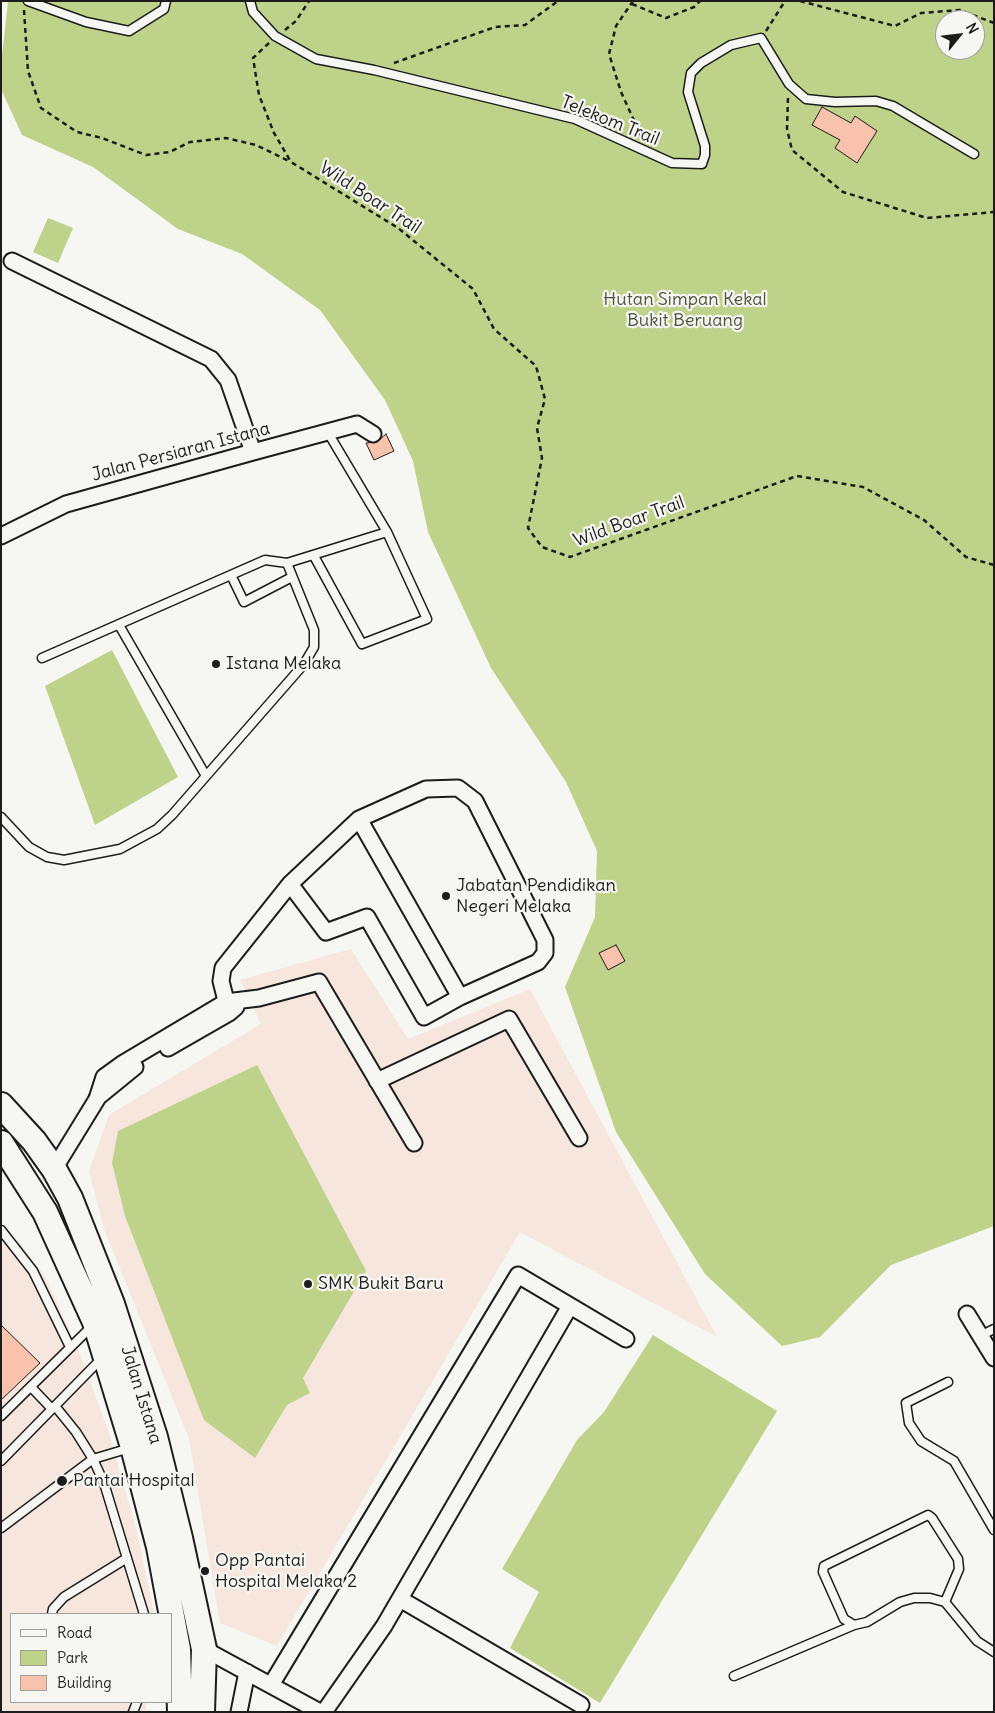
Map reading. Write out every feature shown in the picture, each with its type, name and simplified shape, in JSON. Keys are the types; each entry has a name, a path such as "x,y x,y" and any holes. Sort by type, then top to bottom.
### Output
{"main road":[{"name":"Jalan Istana","path":"1,1105 34,1141 54,1169 70,1198 92,1250 114,1347 144,1442 180,1538 204,1649 202,1712"},
{"path":"1,1128 31,1162 42,1170 54,1169 49,1180 48,1192 68,1230 78,1280"},
{"name":"Jalan Istana","path":"1,1143 45,1212 78,1280 95,1322 114,1347"},
{"name":"Jalan Istana","path":"144,1442 159,1547 171,1613"},
{"name":"Jalan Istana","path":"172,1617 178,1649 180,1712"}],"street":[{"path":"12,260 211,359 228,380 253,452"},
{"name":"Jalan Persiaran Istana","path":"1,536 66,504 327,431 358,424 373,434"},
{"path":"228,1007 221,981 223,968 290,884 359,819 426,789 458,788 475,801 545,940 545,953 538,962 460,997 424,1017 367,917 326,932 290,884"},
{"path":"359,819 460,997"},
{"path":"54,1169 97,1098 128,1072 228,1007 243,1001 319,982 414,1143"},
{"path":"377,1081 509,1019 579,1138"},
{"path":"271,1685 518,1275 626,1339"},
{"path":"204,1649 321,1712 384,1626 570,1306"},
{"path":"967,1314 994,1358"},
{"path":"400,1599 581,1705"},
{"path":"239,1712 247,1672"}],"lane":[{"path":"26,4 86,22 129,31 164,9 166,1"},
{"name":"Telekom Trail","path":"250,1 253,12 276,36 316,59 374,70 575,119 672,163 702,164 705,155 705,146 688,92 691,73 701,63 731,45 761,38"},
{"path":"761,38 788,84 806,99 835,102 876,101 893,106 974,154"},
{"path":"314,556 362,644 427,619 387,532 327,431"},
{"path":"42,658 265,560 286,563 314,556 387,532"},
{"path":"1,817 29,848 47,856 64,860 82,858 120,849 157,829 172,815 304,664 314,647 314,630 286,563"},
{"path":"231,575 244,602 292,577"},
{"path":"119,625 206,776"},
{"path":"1,1230 33,1271 70,1347"},
{"path":"1,1416 95,1322"},
{"path":"980,1336 994,1329"},
{"path":"1,1461 114,1347"},
{"path":"948,1382 906,1403 909,1423 921,1441 954,1461 994,1530"},
{"path":"30,1387 70,1423 93,1459 104,1483 144,1613"},
{"path":"1,1528 93,1459 144,1442"},
{"path":"854,1625 844,1619 823,1572 824,1566 928,1515 932,1518 958,1559 959,1569 945,1602"},
{"path":"52,1613 53,1609 64,1597 127,1558"},
{"path":"734,1676 854,1625 867,1622 900,1602 914,1598 930,1598 945,1602 977,1641 994,1652"}],"path":[{"path":"276,36 296,22 309,1"},
{"path":"374,70 495,27 524,25 558,1"},
{"path":"646,151 621,92 608,54 616,26 633,3 666,18 694,7 700,1"},
{"path":"761,38 785,1"},
{"path":"800,1 895,26 921,13 960,10 994,23"},
{"path":"26,4 28,71 41,108 77,132 102,138 146,155 170,152 190,142 226,138 256,145 291,162"},
{"name":"Wild Boar Trail","path":"276,36 253,58 259,95 274,133 291,162 398,228 474,289 494,329 536,366 545,399 537,428 542,458 528,528 542,547 570,557 798,476 863,487 924,520 966,556 994,565"},
{"path":"788,84 787,128 792,150 843,192 927,218 994,212"}],"shaded area":[{"name":"SMK Bukit Baru","path":"351,949 408,1039 530,989 717,1337 520,1232 277,1646 220,1623 189,1439 104,1229 89,1171 109,1115 261,1024 240,980"},
{"name":"Pantai Hospital","path":"18,1241 45,1276 80,1354 108,1430 137,1532 154,1613 10,1613 10,1703 147,1703 145,1712 1,1712 1,1245"}],"green space":[{"name":"Hutan Simpan Kekal Bukit Beruang","path":"8,1 994,1 994,1226 891,1265 820,1337 782,1346 705,1274 616,1132 565,987 595,917 597,851 566,782 491,668 428,532 413,461 385,400 320,310 242,254 178,229 93,167 22,135 1,89 1,65"},
{"path":"48,218 73,228 58,263 33,252"},
{"path":"112,650 178,777 95,825 45,686"},
{"path":"257,1065 366,1271 303,1378 310,1393 287,1405 255,1458 204,1420 125,1216 112,1163 118,1131"},
{"path":"653,1335 777,1411 600,1703 510,1648 539,1592 502,1569 577,1440 604,1412"}],"building":[{"path":"822,107 851,123 855,116 877,131 857,163 835,148 840,140 812,125"},
{"path":"386,434 394,451 374,460 366,443 377,442"},
{"path":"616,945 625,961 608,970 599,953"},
{"path":"1,1325 40,1363 1,1400"}],"place":[{"name":"Istana Melaka","path":"216,664"},
{"name":"Jabatan Pendidikan Negeri Melaka","path":"446,896"},
{"name":"SMK Bukit Baru","path":"308,1284"},
{"name":"Pantai Hospital","path":"62,1481"},
{"name":"Opp Pantai Hospital Melaka 2","path":"205,1571"}]}
